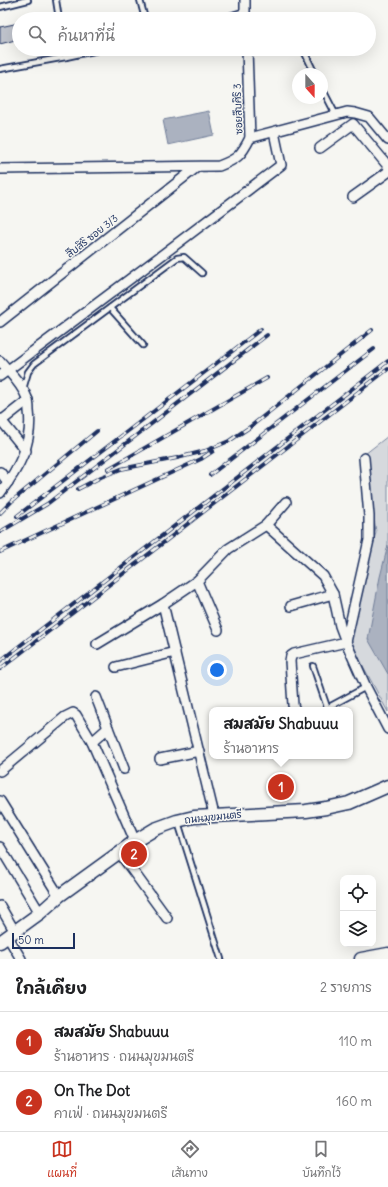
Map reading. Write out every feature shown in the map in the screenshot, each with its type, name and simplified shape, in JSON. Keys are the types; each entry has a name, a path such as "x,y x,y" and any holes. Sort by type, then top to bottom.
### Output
{"main road":[{"name":"ถนนมุขมนตรี","path":"8,937 40,913 59,896 134,841 155,829 194,817 326,808 349,803 388,786"},
{"path":"361,959 388,954"}],"street":[{"path":"245,0 245,12"},
{"name":"ซอยสืบศิริ 3","path":"197,167 219,166 233,160 244,151 250,138 246,56"},
{"path":"250,138 347,112 369,118 388,140"},
{"path":"320,148 353,124 388,166"},
{"path":"4,373 281,165 274,132"},
{"path":"0,169 197,167"},
{"name":"สืบสิริ ซอย 3/3","path":"0,322 197,167"},
{"path":"353,197 388,172"},
{"path":"0,361 4,373 23,389 28,400 30,418 26,451 8,482 0,492"},
{"path":"26,451 0,420 28,400"},
{"path":"346,642 369,540 370,516 364,458"},
{"path":"0,472 8,482"},
{"path":"97,644 163,604 197,581 228,549 266,525 286,502"},
{"path":"266,525 323,576 333,594 340,626 346,642 366,687 388,729"},
{"path":"197,581 218,630"},
{"path":"291,606 333,594"},
{"path":"163,604 214,815"},
{"path":"294,707 290,661 291,656 346,642"},
{"path":"116,667 175,652"},
{"path":"96,697 124,769"},
{"path":"0,771 65,717 73,713 76,715 92,742 134,841"},
{"path":"92,742 108,728"},
{"path":"160,759 199,751"},
{"path":"0,801 59,896"},
{"path":"0,847 40,913"},
{"path":"119,852 167,918"},
{"path":"0,906 8,937 21,959"}],"lane":[{"path":"0,7 28,0"},
{"path":"56,0 58,12"},
{"path":"140,0 143,12"},
{"path":"0,69 74,56"},
{"path":"306,56 312,68"},
{"path":"328,100 336,115"},
{"path":"23,389 28,372 34,364 177,258 184,257 202,272"},
{"path":"110,308 143,344"},
{"path":"313,666 326,707"},
{"path":"331,707 366,687"},
{"path":"177,821 221,959"}],"shaded area":[{"path":"209,111 214,135 168,145 163,120"},
{"path":"388,436 388,712 350,642 362,584 376,532 365,454"},
{"path":"388,545 388,674 368,639"}],"building":[{"path":"12,24 12,41 0,44 0,27"}],"railway":[{"path":"17,516 261,329"},
{"path":"78,489 121,469 205,451 229,441 250,427 372,330"},
{"path":"0,532 47,504 267,335"},
{"path":"210,475 374,349"},
{"path":"0,661 388,361"},
{"path":"0,669 388,369"},
{"path":"108,469 267,378"},
{"path":"0,513 12,501 97,431"},
{"path":"0,552 201,459 213,451"}],"place":[{"name":"สมสมัย Shabuuu","path":"281,787"},
{"name":"On The Dot","path":"134,854"}]}
